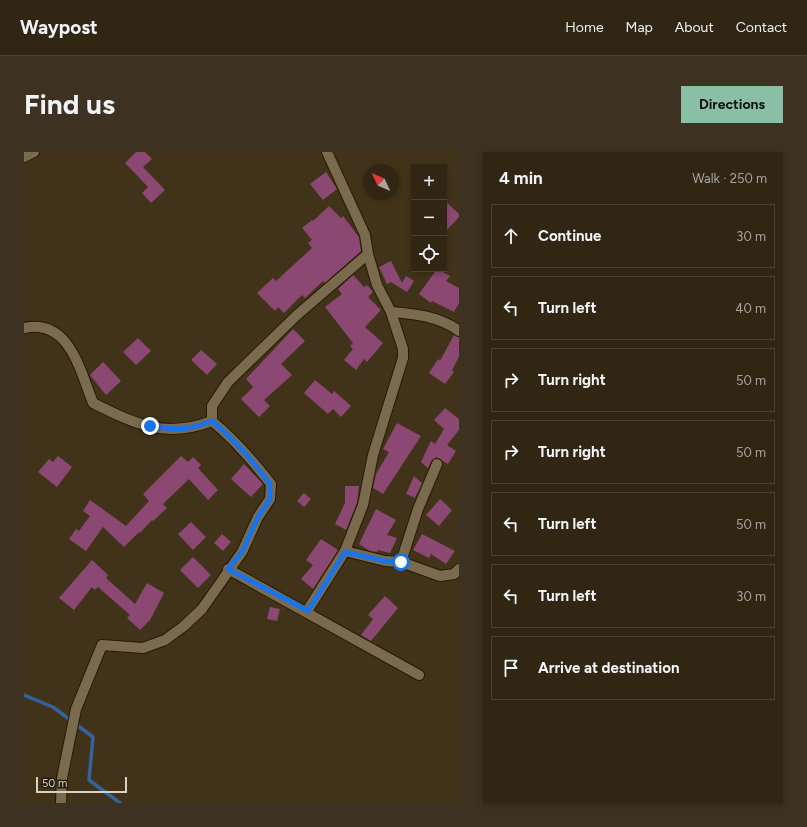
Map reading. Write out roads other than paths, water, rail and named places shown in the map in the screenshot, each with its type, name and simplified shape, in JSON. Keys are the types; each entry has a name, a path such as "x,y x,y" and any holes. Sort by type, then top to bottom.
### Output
{"street":[{"path":"24,157 34,152"},
{"path":"308,611 345,552 363,504 373,455 403,358 403,349 391,312 377,285 368,254 365,235 326,152"},
{"path":"212,421 212,406 228,382 297,315 368,254"},
{"path":"391,312 422,315 438,320 459,331"},
{"path":"24,328 35,326 50,329 65,340 76,360 93,403 124,418 150,426 177,430 193,429 212,421"},
{"path":"61,803 62,778 75,714 102,645 143,648 165,640 184,626 202,609 228,569 242,552 258,517 270,499 270,484 244,452 212,421"},
{"path":"401,562 418,509 438,464"},
{"path":"345,552 385,561 401,562 440,576 454,574 459,569"},
{"path":"228,569 308,611 420,675"}],"waterway":[{"path":"24,695 53,707 93,737 89,780 120,803"}]}
